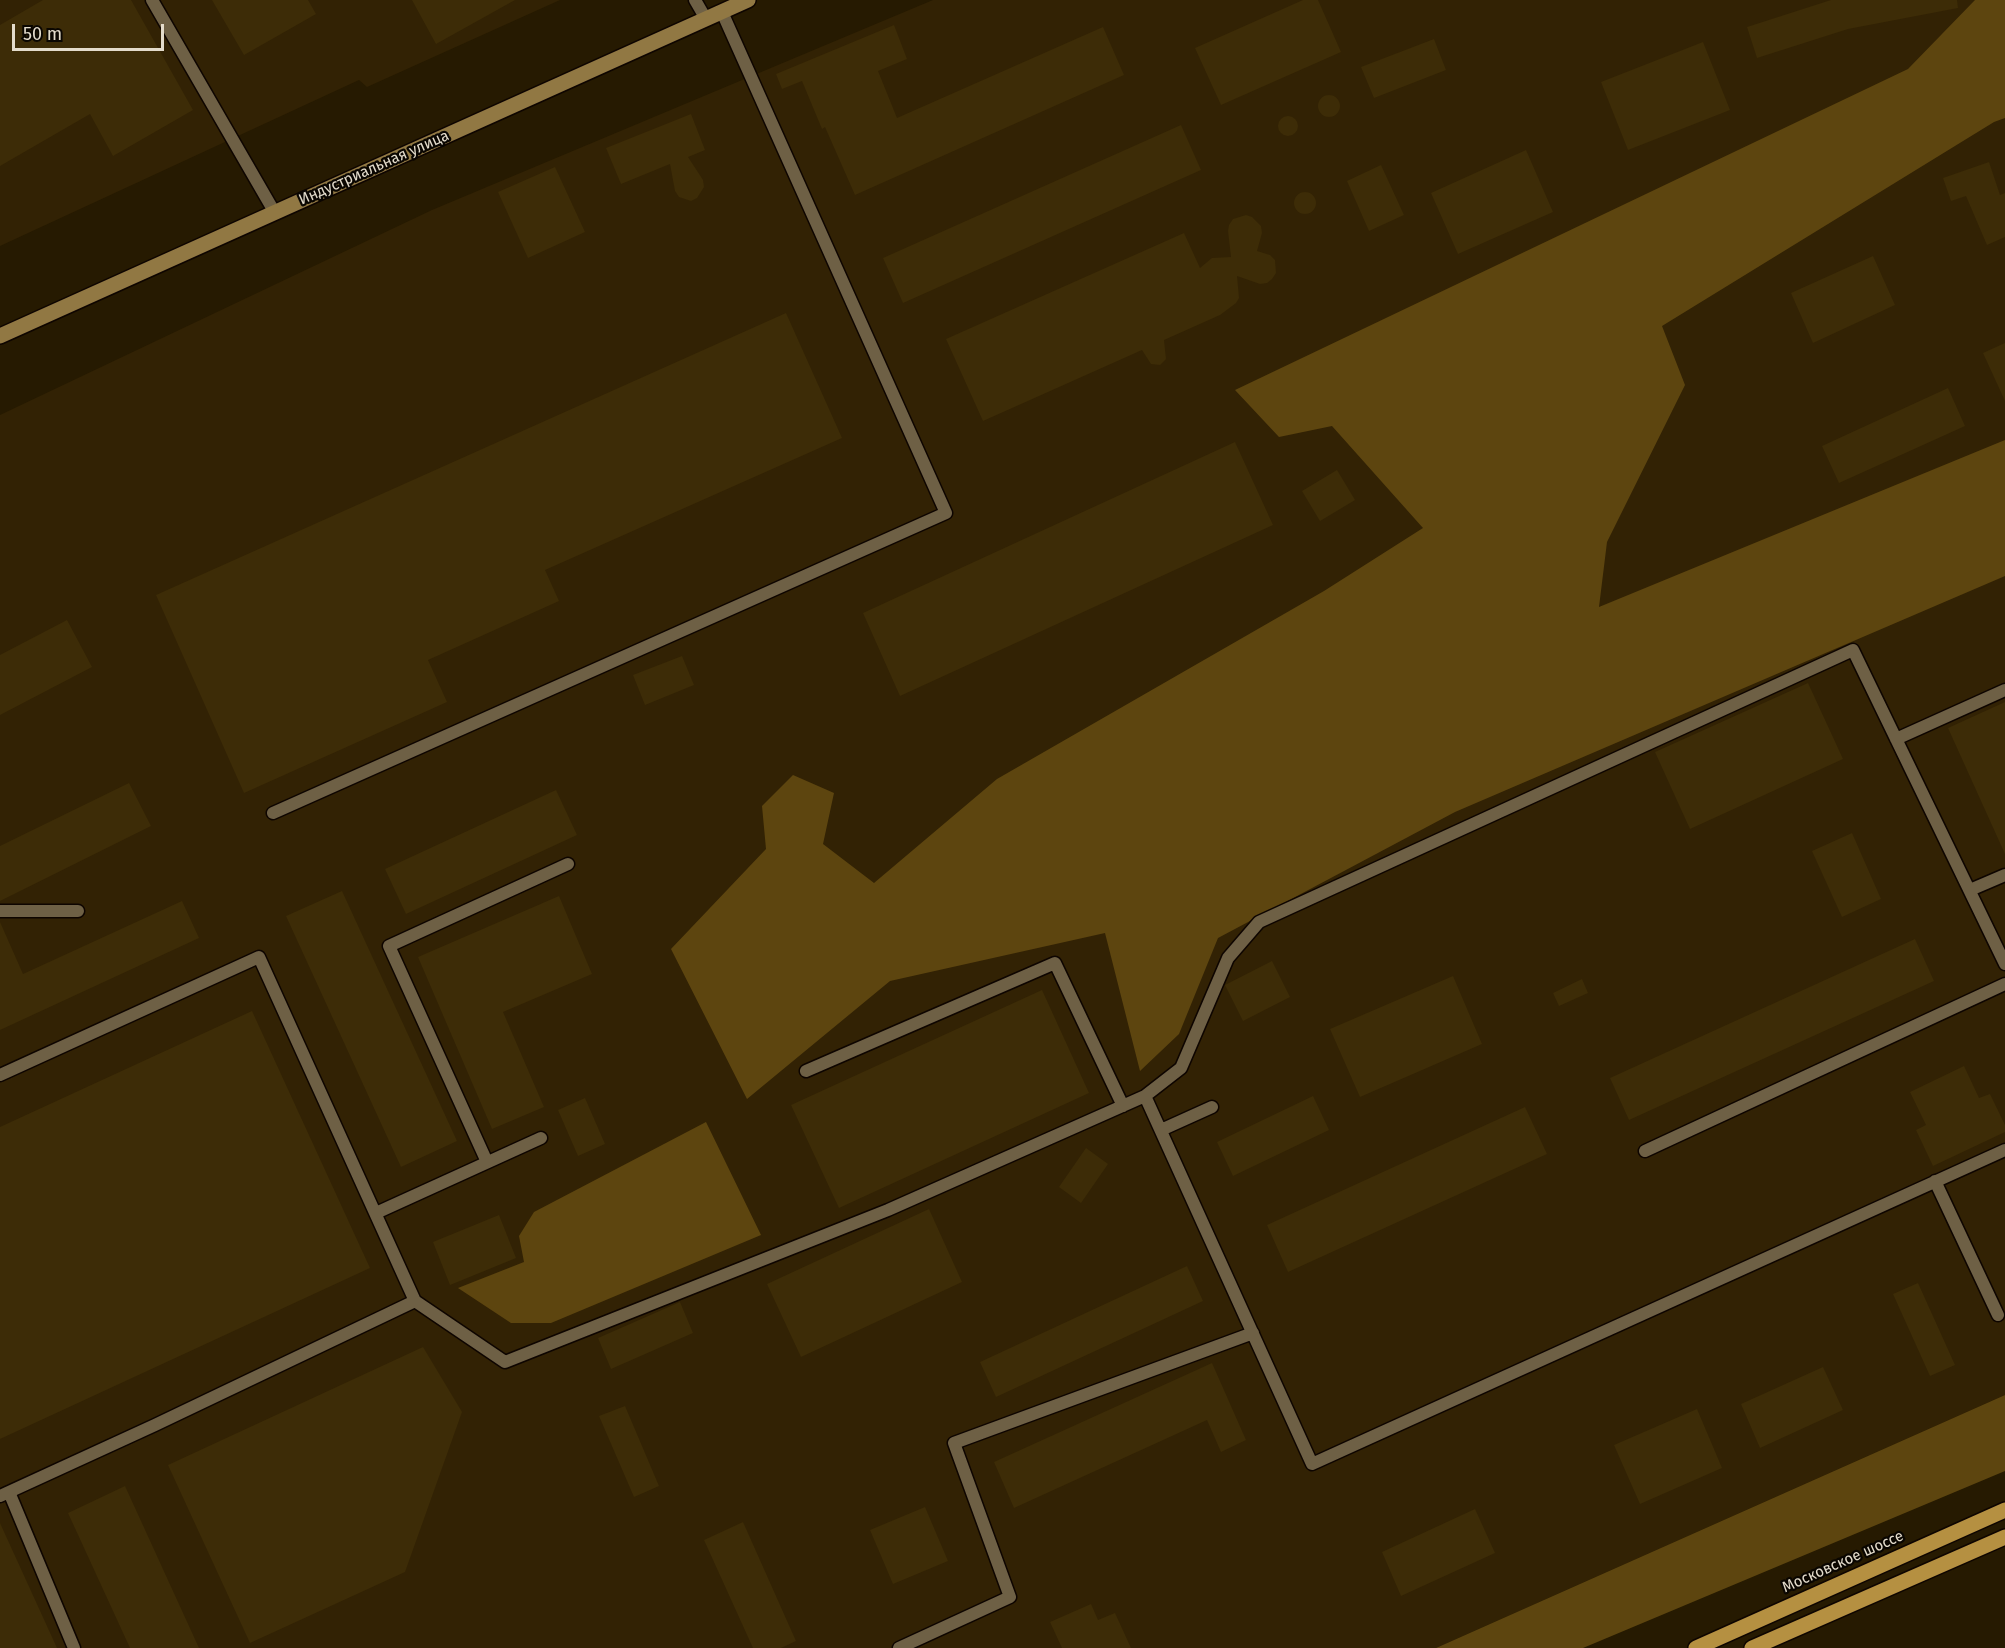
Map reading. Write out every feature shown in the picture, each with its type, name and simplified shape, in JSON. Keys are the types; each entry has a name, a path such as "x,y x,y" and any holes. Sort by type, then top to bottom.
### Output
{"main road":[{"name":"Московское шоссе","path":"1696,1648 2005,1510"},
{"path":"1752,1648 2005,1538"}],"street":[{"name":"Индустриальная улица","path":"0,336 748,0"}],"lane":[{"path":"152,0 275,213"},
{"path":"695,0 706,19"},
{"path":"273,813 946,513 722,12"},
{"path":"0,1075 259,957 415,1301 505,1362 888,1210 1145,1095 1181,1068 1228,958 1259,922 1853,650 2005,964"},
{"path":"1896,739 2005,690"},
{"path":"487,1162 389,946 568,864"},
{"path":"1970,891 2005,874"},
{"path":"0,911 78,911"},
{"path":"806,1071 1055,963 1123,1106"},
{"path":"1645,1151 2005,984"},
{"path":"1145,1095 1312,1464 2005,1150"},
{"path":"1161,1130 1212,1107"},
{"path":"375,1213 541,1138"},
{"path":"1935,1182 1998,1315"},
{"path":"74,1648 4,1494 415,1301"},
{"path":"899,1648 1010,1597 954,1443 1253,1333"}],"shaded area":[{"path":"0,0 560,0 367,87 359,80 0,246"},
{"path":"933,0 2005,0 2005,1395 1436,1648 0,1648 0,415 432,210"},
{"path":"1975,0 2005,0 2005,118 1994,122 1662,326 1685,385 1607,542 1599,607 2005,440 2005,576 1455,812 1218,938 1179,1034 1140,1071 1105,933 890,981 747,1099 671,949 766,849 762,806 793,775 834,793 823,844 874,883 997,779 1324,591 1423,528 1332,426 1279,437 1235,390 1908,69"},
{"path":"706,1122 761,1235 551,1323 511,1323 458,1288 524,1262 519,1236 534,1212"},
{"path":"2005,1395 2005,1471 1583,1648 1436,1648"}],"building":[{"path":"43,0 131,0 193,110 113,156 90,114 0,166 0,25"},
{"path":"212,0 308,0 316,14 244,55"},
{"path":"412,0 515,0 436,44"},
{"path":"1303,0 1318,0 1341,52 1221,105 1195,48"},
{"path":"1831,0 1957,0 1958,8 1848,29 1757,58 1747,27"},
{"path":"894,25 907,59 878,71 897,118 1103,27 1124,75 855,195 825,127 822,129 802,81 782,89 776,74"},
{"path":"1434,39 1446,70 1374,98 1361,67"},
{"path":"1703,42 1730,110 1628,150 1601,82"},
{"path":"1329,95 1337,98 1340,106 1337,114 1329,117 1321,114 1318,106 1321,98"},
{"path":"691,114 705,150 688,157 703,180 704,187 697,198 691,201 679,197 675,191 670,164 621,184 606,148"},
{"path":"1288,116 1295,119 1298,126 1295,133 1288,136 1281,133 1278,126 1281,119"},
{"path":"1181,125 1201,170 903,303 883,258"},
{"path":"1526,150 1553,212 1458,254 1431,193"},
{"path":"1989,162 2000,195 2005,193 2005,237 1987,245 1966,196 1951,201 1943,178"},
{"path":"1381,165 1404,215 1369,231 1347,181"},
{"path":"555,167 585,232 528,258 498,192"},
{"path":"1305,192 1313,195 1316,203 1313,211 1305,214 1297,211 1294,203 1297,195"},
{"path":"1246,215 1252,217 1261,226 1262,233 1257,251 1270,255 1275,260 1276,273 1267,283 1260,284 1237,276 1239,298 1236,303 1220,315 1164,340 1166,359 1160,365 1151,364 1142,350 983,421 946,339 1184,233 1200,268 1212,258 1231,257 1229,225 1233,219"},
{"path":"1873,256 1895,305 1813,343 1791,293"},
{"path":"786,313 842,438 545,570 559,601 428,660 447,702 244,793 156,595"},
{"path":"2005,343 2005,401 1983,353"},
{"path":"1948,388 1965,426 1839,483 1822,446"},
{"path":"1235,442 1273,525 900,696 863,613"},
{"path":"1337,470 1355,500 1320,521 1302,491"},
{"path":"67,620 92,667 0,715 0,655"},
{"path":"682,656 694,685 645,705 633,675"},
{"path":"1808,683 1843,759 1690,829 1655,752"},
{"path":"2005,702 2005,854 1948,728"},
{"path":"129,783 151,826 0,901 0,846"},
{"path":"556,790 577,835 406,914 385,869"},
{"path":"1852,833 1881,899 1842,917 1812,851"},
{"path":"342,891 457,1141 401,1167 286,916"},
{"path":"559,896 592,974 503,1012 544,1107 492,1129 418,957"},
{"path":"182,901 199,938 0,1030 0,922 23,974"},
{"path":"1915,939 1934,981 1629,1120 1610,1078"},
{"path":"1272,961 1290,997 1243,1021 1225,985"},
{"path":"1453,976 1482,1044 1360,1097 1330,1029"},
{"path":"1582,979 1588,993 1559,1006 1553,993"},
{"path":"1042,990 1089,1093 839,1208 791,1105"},
{"path":"252,1011 370,1268 0,1439 0,1127"},
{"path":"1964,1066 1979,1098 1990,1094 2005,1125 2005,1132 1933,1166 1916,1130 1926,1125 1910,1092"},
{"path":"1313,1096 1329,1130 1233,1176 1217,1142"},
{"path":"585,1098 605,1144 578,1156 558,1110"},
{"path":"1525,1107 1547,1154 1288,1272 1267,1225"},
{"path":"1086,1148 1108,1164 1081,1203 1059,1187"},
{"path":"929,1209 962,1282 801,1357 767,1284"},
{"path":"499,1215 516,1258 450,1285 433,1242"},
{"path":"1187,1266 1203,1301 996,1397 980,1362"},
{"path":"1918,1283 1955,1365 1930,1376 1893,1294"},
{"path":"680,1302 693,1333 611,1369 598,1338"},
{"path":"423,1347 462,1412 405,1572 250,1643 168,1465"},
{"path":"1212,1363 1246,1440 1221,1452 1207,1420 1014,1508 994,1462"},
{"path":"1823,1367 1843,1410 1760,1448 1741,1404"},
{"path":"625,1406 659,1486 634,1497 599,1416"},
{"path":"1697,1409 1722,1468 1640,1504 1614,1445"},
{"path":"125,1486 199,1648 130,1648 68,1513"},
{"path":"925,1507 948,1561 893,1584 870,1530"},
{"path":"1475,1509 1495,1553 1401,1596 1382,1552"},
{"path":"743,1522 796,1641 781,1648 753,1648 704,1540"},
{"path":"0,1523 57,1648 0,1648"},
{"path":"1091,1604 1098,1620 1115,1613 1131,1648 1062,1648 1050,1622"}]}
